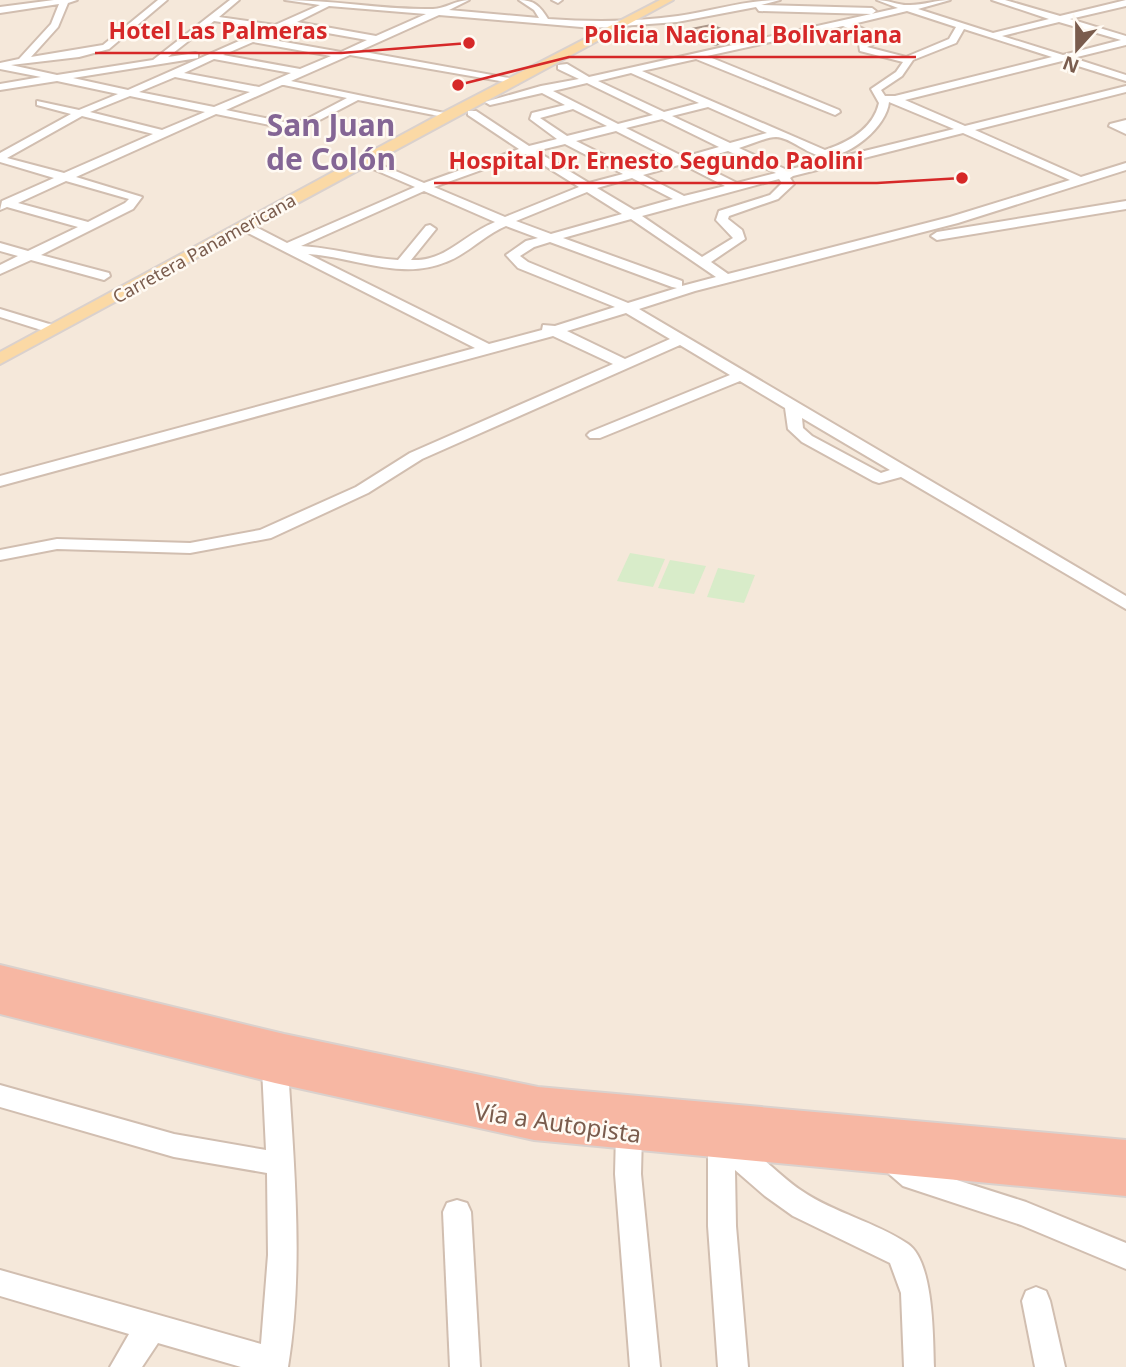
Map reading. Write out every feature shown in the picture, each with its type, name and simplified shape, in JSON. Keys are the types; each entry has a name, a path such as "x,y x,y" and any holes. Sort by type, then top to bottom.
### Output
{"highway":[{"name":"Vía a Autopista","path":"0,979 279,1058 534,1124 1126,1179"},
{"name":"Vía a Autopista","path":"0,1000 279,1058 538,1103 1126,1157"}],"main road":[{"name":"Carretera Panamericana","path":"1,358 452,113 489,99 514,82 668,0"}],"street":[{"path":"7,7 73,0"},
{"path":"0,66 23,60 79,54 106,47 163,0"},
{"path":"154,63 235,0"},
{"path":"289,0 593,25 677,19 776,0"},
{"path":"3,204 348,54 465,0"},
{"path":"523,0 537,8 545,21"},
{"path":"881,0 1126,78"},
{"path":"472,113 489,99 698,56 946,0"},
{"path":"996,0 1126,41"},
{"path":"23,60 55,25 65,1"},
{"path":"993,36 1126,3"},
{"path":"0,158 80,113 326,5"},
{"path":"745,6 789,11 852,9 887,13"},
{"path":"210,18 276,28"},
{"path":"334,31 358,21"},
{"path":"286,23 378,39"},
{"path":"844,23 879,38 862,46 863,49 907,60 953,41 962,26"},
{"path":"187,37 198,40"},
{"path":"252,39 514,82"},
{"path":"881,99 895,99 1126,41"},
{"path":"209,43 221,52 304,73"},
{"path":"0,87 221,52"},
{"path":"698,56 835,112"},
{"path":"907,60 899,74 876,89 884,110 867,131 850,144 819,160 786,176 683,200 550,238 530,244 512,255 623,305 792,405 796,429 807,439 879,478 905,471 1126,604"},
{"path":"0,66 281,125 297,125 358,96"},
{"path":"564,66 561,67 786,176 788,184 778,195 723,214 722,219 738,233 738,239 701,263"},
{"path":"632,70 776,134 819,160 964,129 1126,89"},
{"path":"174,74 262,91"},
{"path":"283,81 452,113 472,113 633,215 721,275"},
{"path":"541,89 736,187"},
{"path":"895,99 1074,178 1126,158"},
{"path":"41,103 164,134"},
{"path":"286,247 427,186 527,150 707,104"},
{"path":"572,106 545,111 536,115 535,119 564,139 683,200"},
{"path":"1126,123 1114,126 1126,131"},
{"path":"286,247 316,249 366,262 400,265 438,262 470,238 504,221 588,187 776,134"},
{"path":"0,158 136,197 129,206 0,271"},
{"path":"363,161 504,221 677,284"},
{"path":"623,305 677,284 897,232 1074,178 1126,166"},
{"path":"3,204 89,226"},
{"path":"897,232 930,237 1126,205"},
{"path":"244,226 483,346"},
{"path":"400,265 430,229"},
{"path":"0,247 104,276"},
{"path":"0,481 549,328 721,275"},
{"path":"0,313 54,330"},
{"path":"549,328 625,364"},
{"path":"0,555 57,544 86,543 148,549 190,548 265,534 362,490 435,447 679,340"},
{"path":"0,473 483,346"},
{"path":"595,435 740,376"},
{"path":"0,1283 274,1364 280,1311 279,1058"},
{"path":"0,1096 133,1135 220,1154 281,1163"},
{"path":"629,1133 628,1174 645,1367"},
{"path":"721,1142 722,1226 733,1367"},
{"path":"721,1142 775,1188 803,1207 900,1254 910,1266 913,1281 919,1367"},
{"path":"894,1157 897,1165 913,1178 1026,1214 1126,1256"},
{"path":"457,1212 465,1367"},
{"path":"1036,1301 1050,1367"},
{"path":"125,1367 152,1326"}],"shaded area":[{"path":"0,0 1126,0 1126,1367 0,1367"}],"green space":[{"path":"630,553 665,559 653,587 617,581"},
{"path":"670,560 706,566 694,594 658,588"},
{"path":"718,568 755,575 744,603 707,597"}],"building":[{"path":"711,25 734,34 714,38 691,29"}],"place":[{"name":"Hotel Las Palmeras","path":"469,43"},
{"name":"Policia Nacional Bolivariana","path":"458,85"},
{"name":"Hospital Dr. Ernesto Segundo Paolini","path":"962,178"}],"district":[{"name":"San Juan de Colón","path":"331,141"}]}
